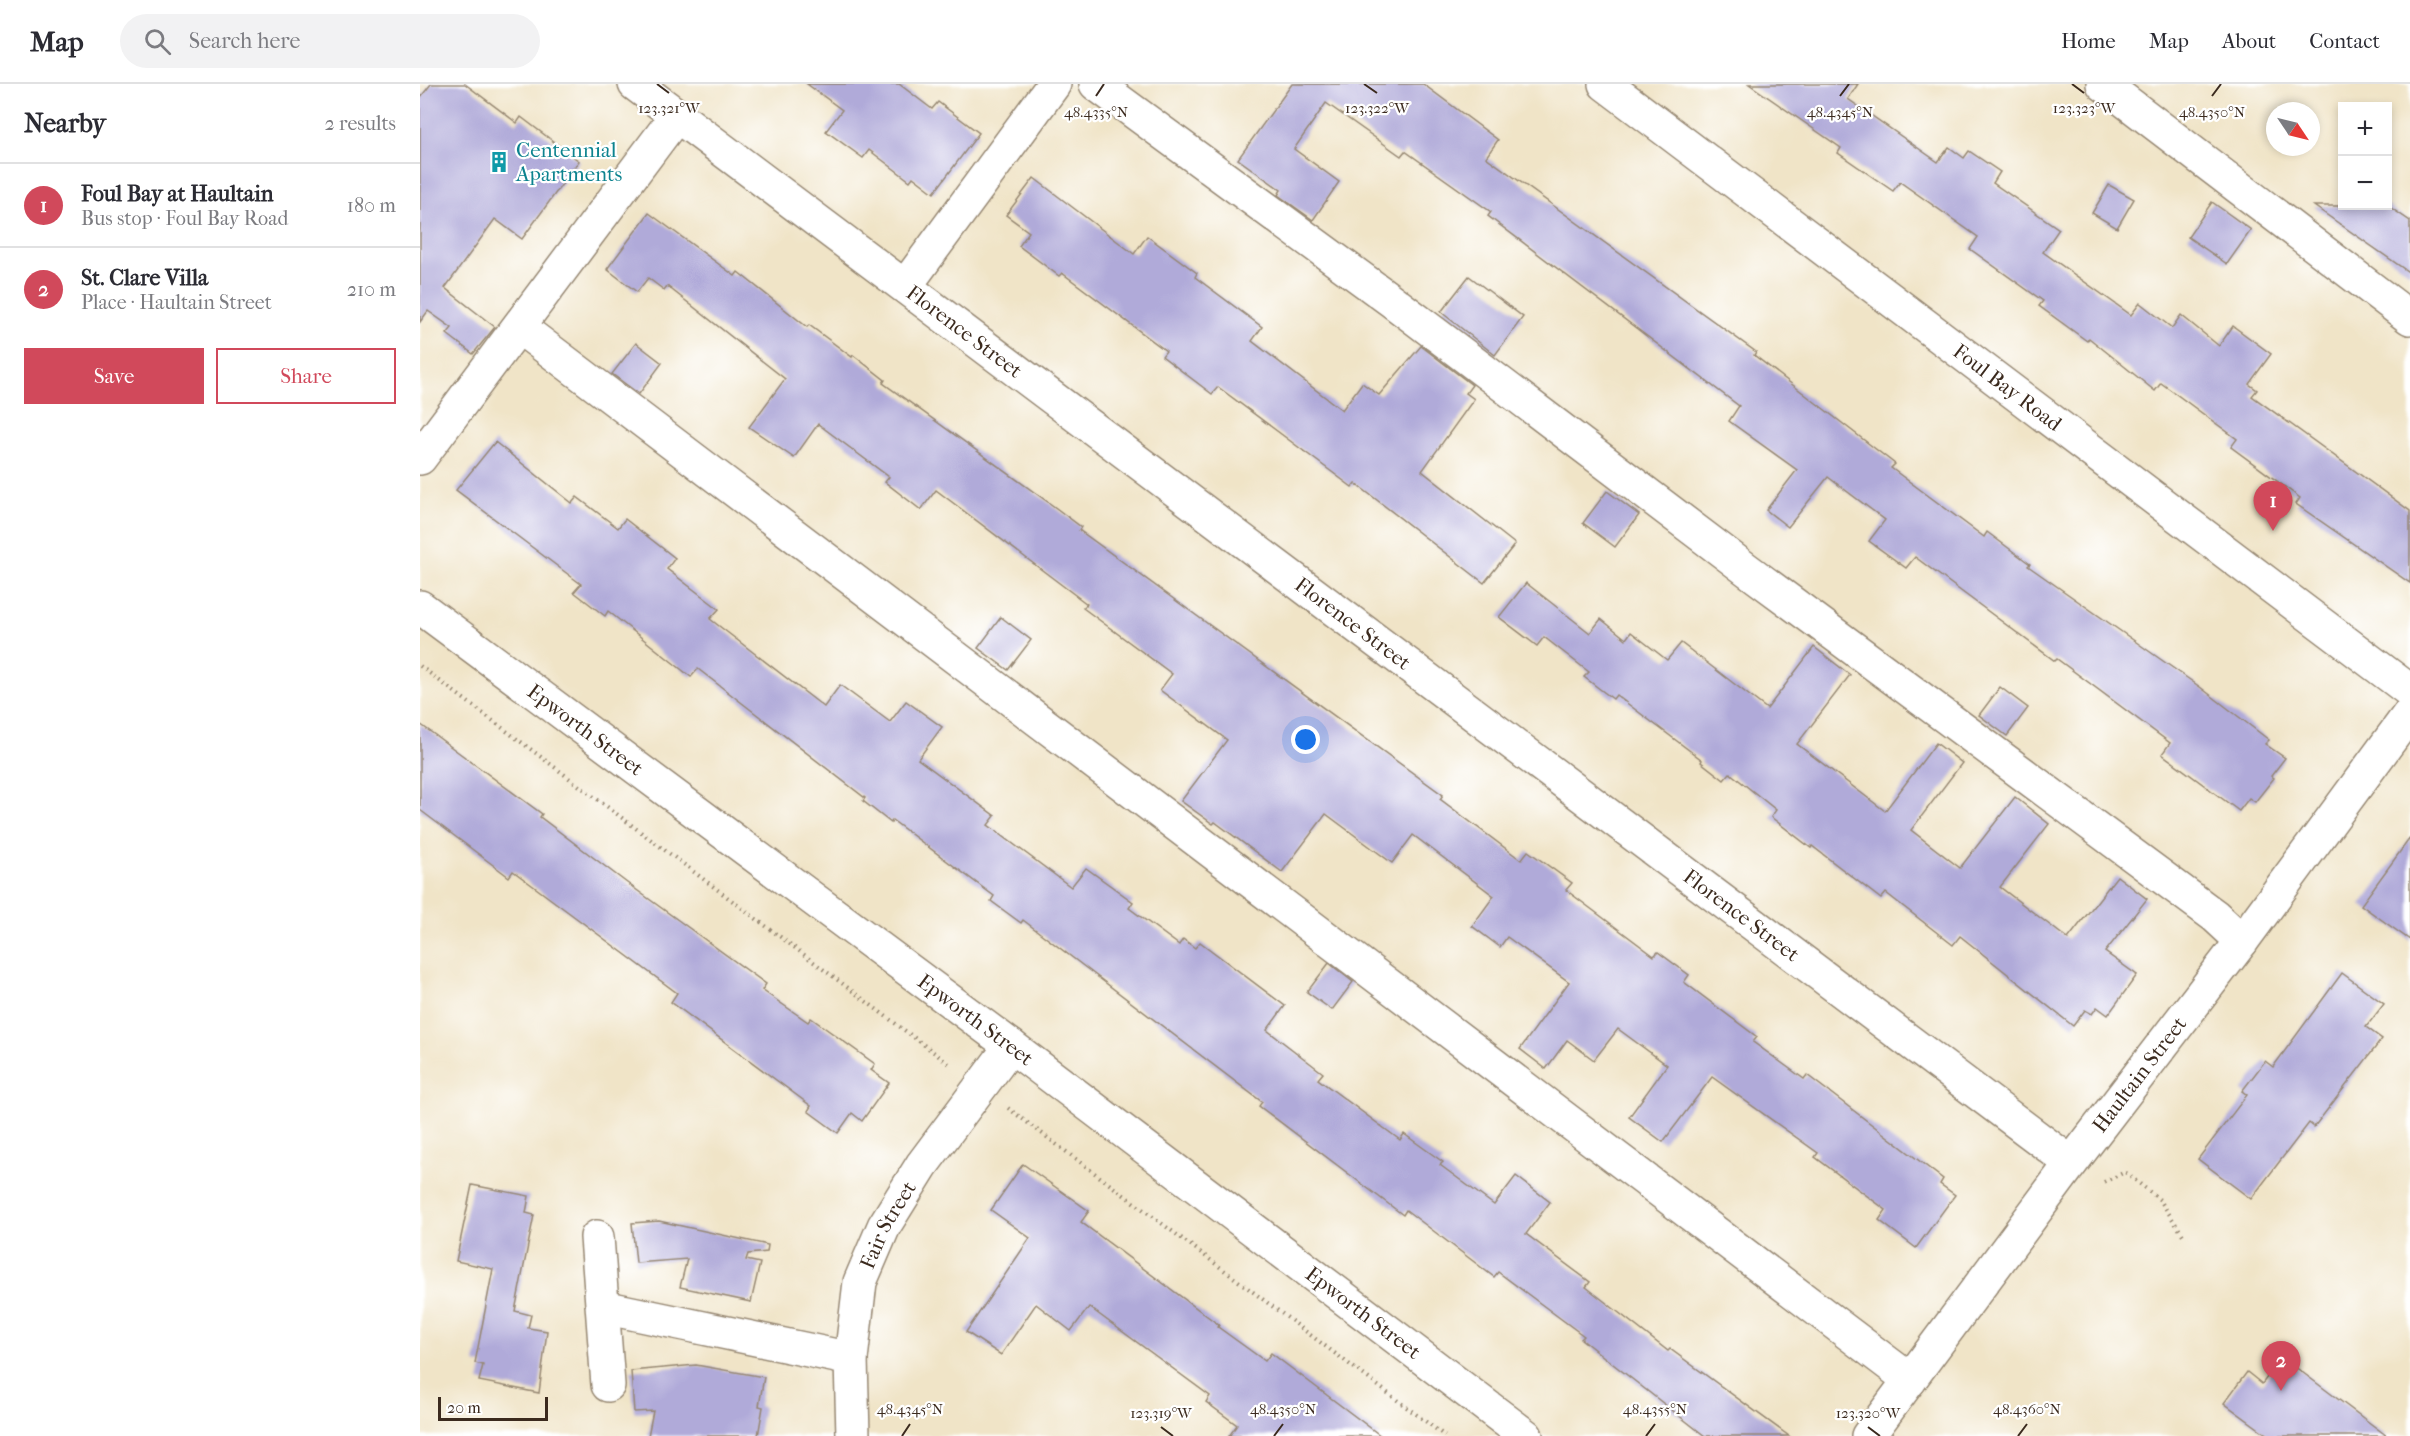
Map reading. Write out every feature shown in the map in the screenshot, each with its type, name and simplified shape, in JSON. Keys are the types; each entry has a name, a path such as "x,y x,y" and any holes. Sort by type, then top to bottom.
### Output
{"street":[{"name":"Florence Street","path":"635,84 906,285 2071,1163"},
{"path":"906,285 1054,84"},
{"path":"1095,84 1392,301 1746,569 2215,916 2242,941"},
{"name":"Foul Bay Road","path":"1605,84 2410,691"},
{"path":"2103,84 2410,318"},
{"path":"420,458 677,115"},
{"path":"519,327 1910,1380"},
{"name":"Epworth Street","path":"420,607 1011,1046 1526,1436"},
{"name":"Haultain Street","path":"1868,1436 2071,1163 2242,941 2410,713"},
{"name":"Fair Street","path":"854,1436 851,1359 860,1282 884,1226 922,1165 1011,1046"},
{"path":"597,1237 608,1385"},
{"path":"603,1307 851,1359"}],"path":[{"path":"420,666 1445,1436"},
{"path":"2071,1163 2100,1184 2125,1172 2160,1200 2183,1236"}],"building":[{"name":"Centennial Apartments","path":"431,84 465,84 517,123 521,117 579,161 522,239 495,219 445,288 495,327 473,354 447,334 452,328 428,311 420,322 420,98"},
{"path":"807,84 899,84 932,109 938,102 979,133 934,193 913,177 910,181 869,150 863,158 826,131 842,110"},
{"path":"1292,84 1423,84 1498,140 1486,157 1756,352 1754,355 1895,464 1891,468 1984,537 1987,532 2030,564 2028,566 2200,687 2269,740 2265,744 2285,758 2271,776 2274,778 2255,802 2249,798 2239,811 2162,754 2170,743 2057,659 2055,661 1915,557 1906,568 1869,541 1885,520 1828,477 1788,527 1766,510 1797,470 1729,421 1739,406 1488,216 1491,212 1405,151 1401,156 1326,103 1294,149 1339,182 1313,220 1278,195 1281,190 1238,159"},
{"path":"1749,84 1858,84 1848,99 1938,162 1949,147 1964,158 1969,151 2000,172 1993,183 2059,229 2043,252 2131,315 2140,303 2172,328 2181,315 2219,346 2233,326 2271,354 2249,384 2257,390 2252,396 2410,511 2410,583 2296,504 2300,498 2231,447 2237,439 2161,383 2155,391 2089,338 2087,341 2039,306 2043,301 1970,249 1978,237 1900,182 1893,191 1838,153 1841,148"},
{"path":"1034,178 1134,254 1147,236 1197,273 1195,277 1262,327 1252,341 1342,410 1362,383 1379,395 1421,346 1472,385 1466,393 1474,399 1422,471 1515,544 1484,583 1355,483 1352,487 1218,387 1212,394 1162,356 1166,351 1062,273 1059,276 1019,246 1029,232 1006,215"},
{"path":"2109,185 2134,199 2117,228 2092,213"},
{"path":"2212,202 2251,230 2227,264 2188,237"},
{"path":"2314,206 2338,206 2338,210 2392,209 2410,221 2410,273"},
{"path":"649,213 735,276 738,272 807,327 809,325 852,357 853,355 885,380 883,383 1052,505 1081,527 1079,530 1443,795 1440,799 1521,860 1528,851 1572,883 1566,890 1654,956 1658,952 1689,975 1684,982 1757,1037 1753,1042 1804,1079 1807,1075 1943,1179 1940,1184 1955,1195 1916,1248 1879,1220 1886,1210 1815,1157 1818,1153 1712,1077 1663,1142 1629,1117 1667,1065 1618,1029 1594,1060 1567,1040 1546,1069 1520,1049 1569,982 1507,937 1500,947 1472,926 1494,896 1413,835 1392,863 1326,814 1282,872 1215,822 1213,824 1181,801 1227,740 1160,690 1172,674 1083,608 1087,604 936,490 921,510 885,482 889,477 818,424 794,458 749,427 785,379 667,286 664,290 648,278 637,292 607,269"},
{"path":"1469,276 1523,317 1495,355 1441,312"},
{"path":"636,343 662,363 639,394 612,374"},
{"path":"495,442 572,503 577,497 618,528 625,519 675,558 667,569 719,609 710,619 824,707 840,685 890,722 906,701 942,727 918,759 995,816 988,825 1071,887 1086,868 1133,902 1129,908 1179,945 1183,939 1195,948 1200,942 1285,1006 1267,1030 1323,1073 1318,1079 1400,1140 1404,1134 1443,1162 1440,1165 1494,1205 1516,1176 1550,1202 1526,1234 1590,1282 1586,1287 1668,1351 1670,1349 1789,1436 1705,1436 1581,1339 1584,1336 1498,1272 1494,1277 1406,1210 1403,1215 1259,1106 1262,1102 1023,920 1021,923 991,901 994,896 892,820 891,823 863,801 865,798 698,669 691,677 608,611 605,616 574,592 581,584 456,490"},
{"path":"1607,491 1639,515 1615,547 1583,523"},
{"path":"1526,583 1590,633 1601,619 1626,639 1631,632 1667,660 1681,643 1767,709 1814,647 1850,675 1797,744 1885,811 1936,743 1962,763 1911,830 1960,868 2015,797 2049,824 2000,887 2068,939 2117,876 2147,899 2105,952 2137,975 2108,1015 2097,1007 2092,1014 2085,1010 2073,1026 1960,936 1953,945 1886,893 1881,899 1812,846 1811,848 1771,817 1776,810 1730,773 1724,780 1701,762 1702,760 1616,695 1613,699 1584,677 1589,672 1544,637 1537,646 1499,617"},
{"path":"1001,617 1031,640 1008,670 978,648"},
{"path":"2000,687 2028,708 2007,736 1979,715"},
{"path":"420,724 542,814 540,817 627,883 766,984 762,990 808,1022 811,1018 875,1064 871,1070 889,1083 862,1121 852,1113 838,1133 808,1111 811,1106 671,1002 677,993 513,871 509,877 420,810"},
{"path":"2410,838 2410,940 2361,905"},
{"path":"1329,963 1353,982 1332,1010 1307,992"},
{"path":"2342,973 2384,1004 2366,1027 2382,1039 2314,1127 2309,1123 2251,1199 2198,1159 2247,1095 2242,1091 2265,1061 2273,1067"},
{"path":"1023,1164 1089,1211 1081,1222 1219,1325 1218,1327 1265,1361 1271,1353 1381,1436 1229,1436 1237,1425 1206,1402 1210,1396 1089,1307 1071,1331 1036,1304 1001,1355 966,1332 1030,1238 991,1210"},
{"path":"472,1185 529,1196 526,1213 534,1215 515,1311 531,1315 528,1328 547,1331 539,1393 479,1381 483,1365 475,1363 493,1269 456,1261"},
{"path":"659,1221 768,1245 767,1252 748,1254 746,1260 760,1263 751,1302 680,1287 687,1259 636,1263 632,1223"},
{"path":"2282,1357 2387,1436 2269,1436 2224,1403 2247,1372 2262,1384"},
{"path":"696,1365 764,1377 759,1406 763,1407 758,1436 648,1436 653,1411 634,1412 631,1371"}],"place":[{"name":"Centennial Apartments","path":"499,162"},
{"name":"Foul Bay at Haultain","path":"2273,531"},
{"name":"St. Clare Villa","path":"2281,1391"}]}
